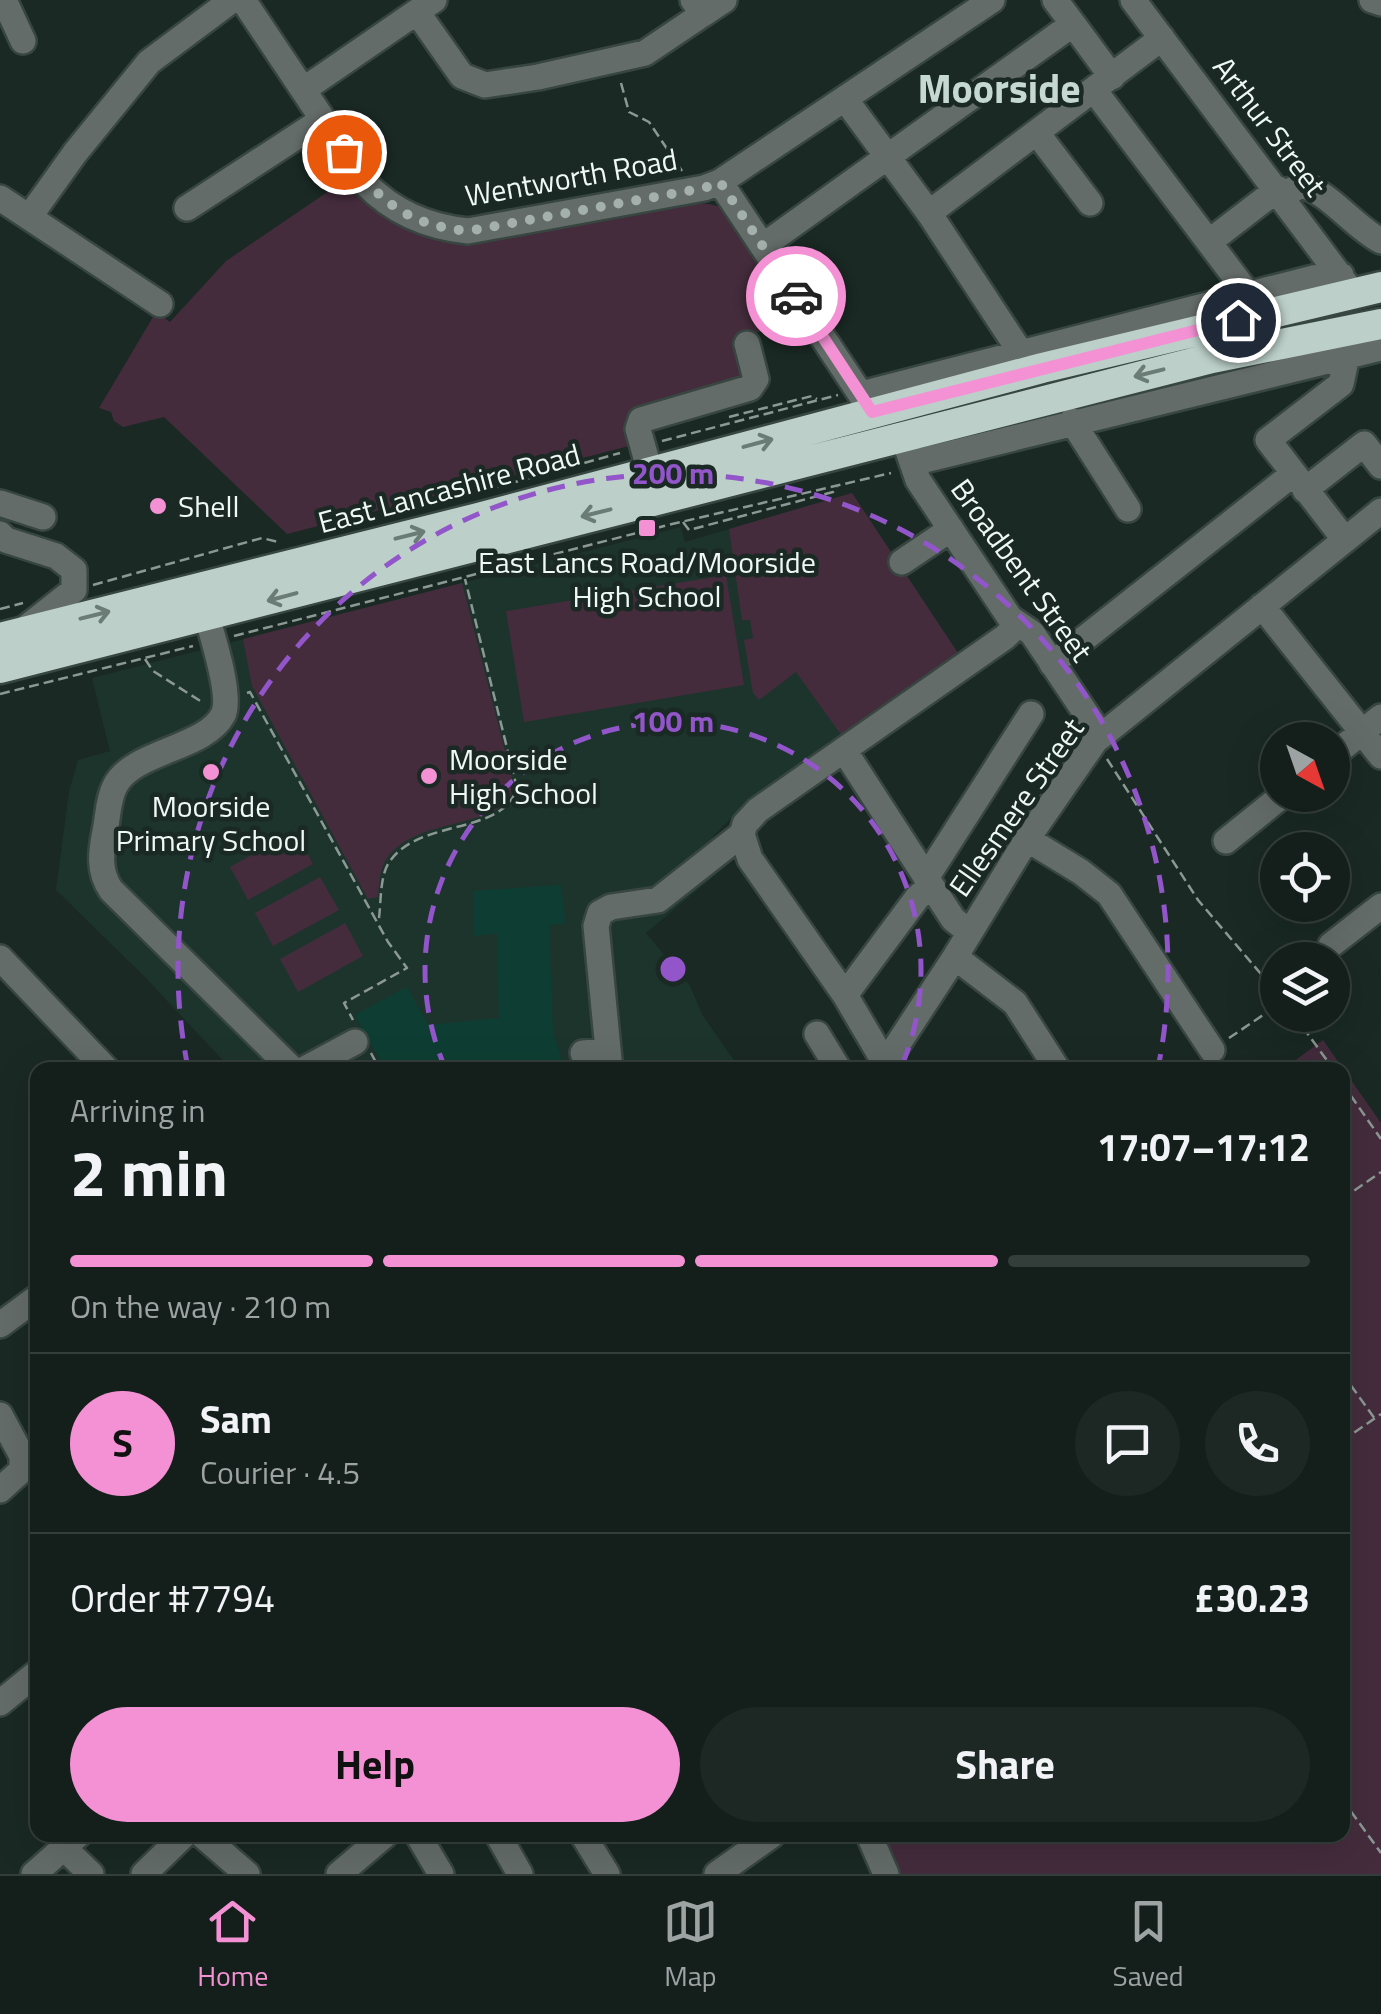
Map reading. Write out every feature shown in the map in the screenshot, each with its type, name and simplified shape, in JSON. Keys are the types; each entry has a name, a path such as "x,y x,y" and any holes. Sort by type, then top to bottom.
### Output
{"highway":[{"name":"East Lancashire Road","path":"10,636 646,459 1345,285 1381,287"},
{"name":"East Lancashire Road","path":"0,668 210,629 504,536 910,455 1212,358 1381,324"}],"street":[{"path":"4,0 23,41"},
{"path":"30,216 75,153 150,62 232,0"},
{"name":"Wentworth Road","path":"243,0 366,184 392,207 449,229 486,234 720,182 992,0"},
{"path":"1054,0 1072,24 1103,83 1242,286 1243,296"},
{"name":"Arthur Street","path":"1133,0 1280,192 1345,285"},
{"path":"1372,0 1380,2"},
{"path":"303,90 426,6 456,69 472,82 485,85 646,53 707,4"},
{"path":"762,246 1072,24"},
{"path":"929,213 1162,38"},
{"path":"845,99 929,213 1021,352"},
{"path":"187,208 322,120"},
{"path":"1037,133 1090,204"},
{"path":"720,182 866,403 1021,352 1313,278 1345,285"},
{"path":"1209,242 1280,192 1301,185 1314,189 1356,225 1381,240"},
{"path":"0,198 160,304"},
{"path":"646,459 638,424 644,418 750,388 756,379 747,344"},
{"path":"910,455 1072,422 1381,348"},
{"path":"1344,540 1268,440 1341,384 1347,356"},
{"path":"1072,422 1128,509"},
{"path":"1052,664 1299,482 1364,444 1381,466"},
{"name":"Broadbent Street","path":"910,455 918,480 1010,618 1032,633 1098,738"},
{"path":"0,504 42,517"},
{"name":"Ellesmere Street","path":"890,1062 1026,839 1098,738 1381,511"},
{"path":"902,562 951,529"},
{"path":"0,534 6,540 56,556 74,570 74,590 10,636"},
{"path":"1262,606 1371,725 1381,756"},
{"path":"883,1062 845,995 750,859 742,834 745,824 758,810 1005,637 1018,624"},
{"path":"210,629 226,700 223,715 210,728 121,776 111,796 101,855 103,874 111,890 284,1062"},
{"path":"845,995 929,882 1030,714"},
{"path":"1350,742 1371,725"},
{"path":"844,750 953,919 970,932"},
{"path":"1226,840 1262,812"},
{"path":"601,1058 596,926 600,912 658,900 742,834"},
{"path":"1026,839 1082,872 1109,894 1212,1050"},
{"path":"1334,942 1381,906"},
{"path":"955,957 1015,1003 1053,1062"},
{"path":"0,958 99,1062"},
{"path":"817,1034 835,1062"},
{"path":"317,1062 360,1038"},
{"path":"0,1325 30,1303"},
{"path":"0,1416 22,1456 22,1470 0,1490"},
{"path":"0,1703 30,1679"},
{"path":"34,1874 70,1842 91,1874"},
{"path":"144,1874 177,1842"},
{"path":"210,1842 247,1874"},
{"path":"339,1874 377,1842"},
{"path":"422,1842 441,1874"},
{"path":"502,1842 520,1874"},
{"path":"587,1842 606,1874"},
{"path":"732,1870 761,1842"},
{"path":"871,1842 886,1874"}],"path":[{"path":"616,60 627,109 649,122 686,177 690,190"},
{"path":"476,493 646,459 842,394 866,403"},
{"path":"746,413 812,396 818,400"},
{"path":"0,694 144,658 210,629 465,577 837,486 910,455"},
{"path":"683,522 689,530 834,492 837,486"},
{"path":"74,590 262,538 290,545"},
{"path":"379,920 384,874 395,856 414,841 440,830 494,816 510,802 517,788 465,577"},
{"path":"0,609 37,600"},
{"path":"144,658 153,671 202,702 213,704 250,692 364,900 407,968 344,1004 375,1062"},
{"path":"1098,738 1198,900 1260,973"},
{"path":"1306,1032 1328,1062"},
{"path":"1350,1094 1381,1139"},
{"path":"1350,1193 1381,1172"},
{"path":"1350,1385 1374,1419"},
{"path":"1350,1436 1381,1414"},
{"path":"1350,1811 1381,1853"}],"shaded area":[{"path":"345,180 369,205 396,223 461,244 675,204 704,204 722,209 791,312 760,320 763,331 738,338 749,381 634,415 633,445 287,534 164,417 123,427 114,421 111,412 99,408 156,312 170,322 226,261"},
{"name":"Moorside High School","path":"852,493 958,653 746,803 712,837 732,861 646,933 690,986 703,1016 735,1062 225,1062 56,890 69,792 78,760 110,751 92,678 681,527 685,542"},
{"path":"852,493 958,653 842,736 796,672 759,700 753,693 744,640 753,638 750,620 742,620 729,529"},
{"path":"726,575 744,685 524,722 506,611"},
{"path":"462,583 514,786 507,801 494,811 412,838 395,849 383,866 378,897 368,899 252,686 243,639"},
{"path":"295,831 313,864 248,900 230,867"},
{"path":"320,877 339,910 273,946 255,913"},
{"path":"345,923 363,956 298,992 280,959"},
{"path":"1323,1040 1338,1062 1293,1062"},
{"path":"1350,1079 1381,1123 1381,1874 899,1874 884,1842 1350,1842"}],"building":[{"path":"561,885 565,923 549,925 553,1032 562,1062 381,1062 355,1015 407,987 428,1025 499,1018 497,933 474,936 473,891"}],"way so far":[{"path":"344,152 366,184 392,207 449,229 468,231 720,182 796,296"}],"place":[{"name":"Shell","path":"158,506"},
{"name":"East Lancs Road/Moorside High School","path":"647,528"},
{"name":"Moorside Primary School","path":"211,772"},
{"name":"Moorside High School","path":"429,776"}],"district":[{"name":"Moorside","path":"999,88"}],"route":[{"path":"796,296 872,412 1238,320"}]}
